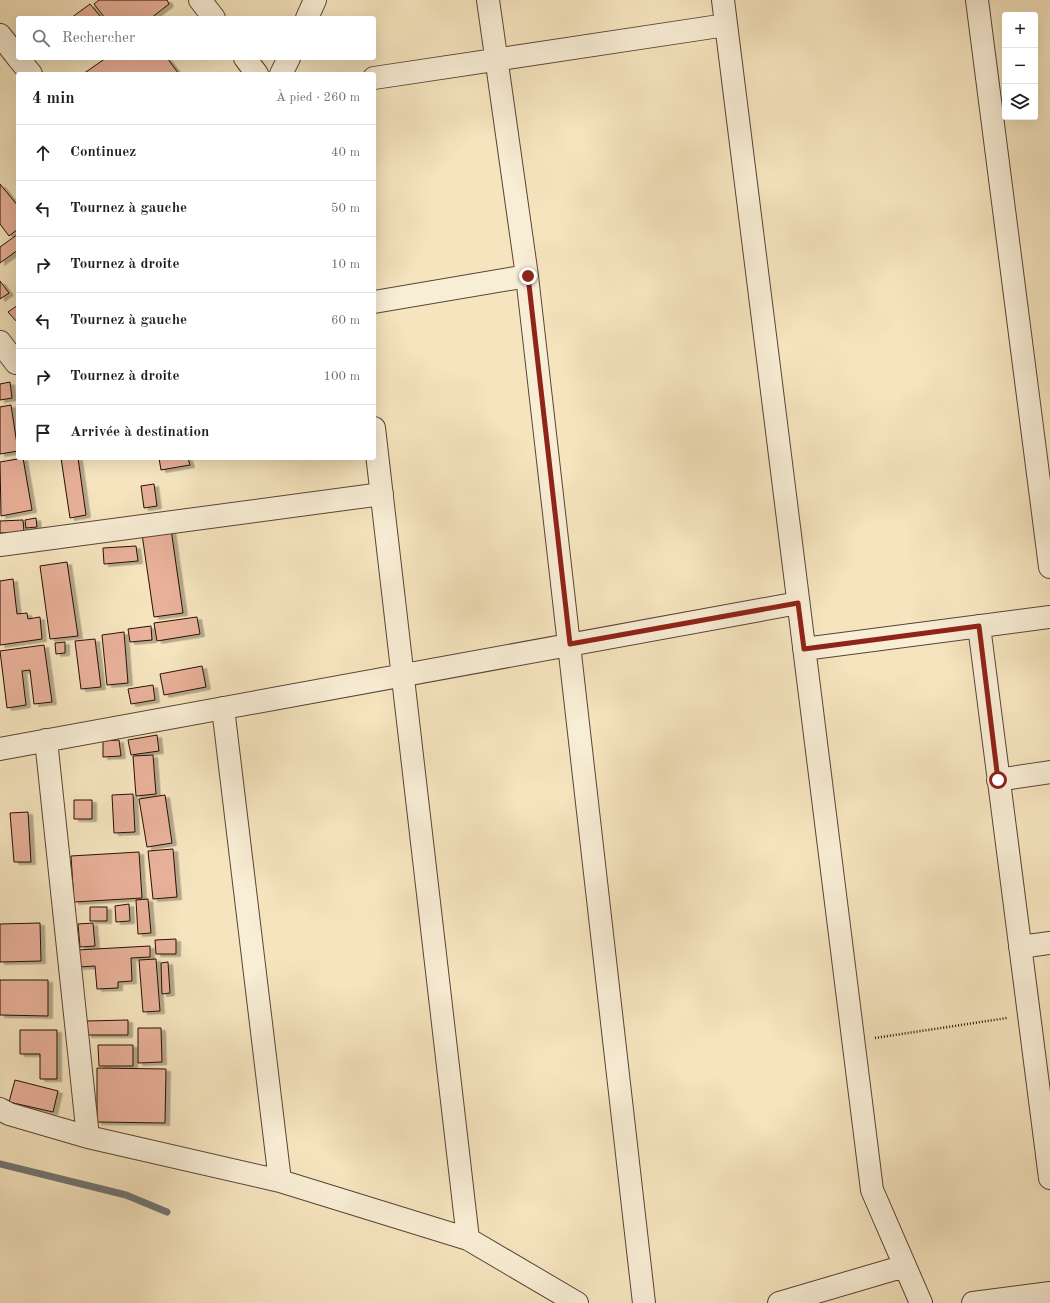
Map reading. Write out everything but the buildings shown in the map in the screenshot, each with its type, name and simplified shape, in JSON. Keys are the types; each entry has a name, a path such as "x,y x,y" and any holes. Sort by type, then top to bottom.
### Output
{"street":[{"path":"200,0 212,16"},
{"path":"308,16 316,0"},
{"path":"488,0 528,276 644,1303"},
{"path":"723,0 872,1190 921,1303"},
{"path":"977,0 1050,567"},
{"path":"376,78 726,25"},
{"path":"0,35 16,55"},
{"path":"20,60 29,72"},
{"path":"246,60 256,72"},
{"path":"282,72 288,60"},
{"path":"376,302 528,276"},
{"path":"0,342 11,364"},
{"path":"376,444 468,1239"},
{"path":"0,545 382,494"},
{"path":"0,749 798,603"},
{"path":"804,649 1050,617"},
{"path":"979,626 1029,1015 1047,1127 1050,1178"},
{"path":"223,708 280,1181"},
{"path":"46,740 88,1137"},
{"path":"998,780 1050,772"},
{"path":"1020,947 1050,943"},
{"path":"3,1106 88,1137 280,1181 468,1239 577,1303"},
{"path":"780,1303 905,1266"},
{"path":"972,1303 1050,1292"}],"path":[{"path":"853,1041 1029,1015"}],"waterway":[{"path":"0,1164 126,1195 167,1212"}],"route":[{"path":"528,276 570,644 798,603 804,649 979,626 998,780"}]}
